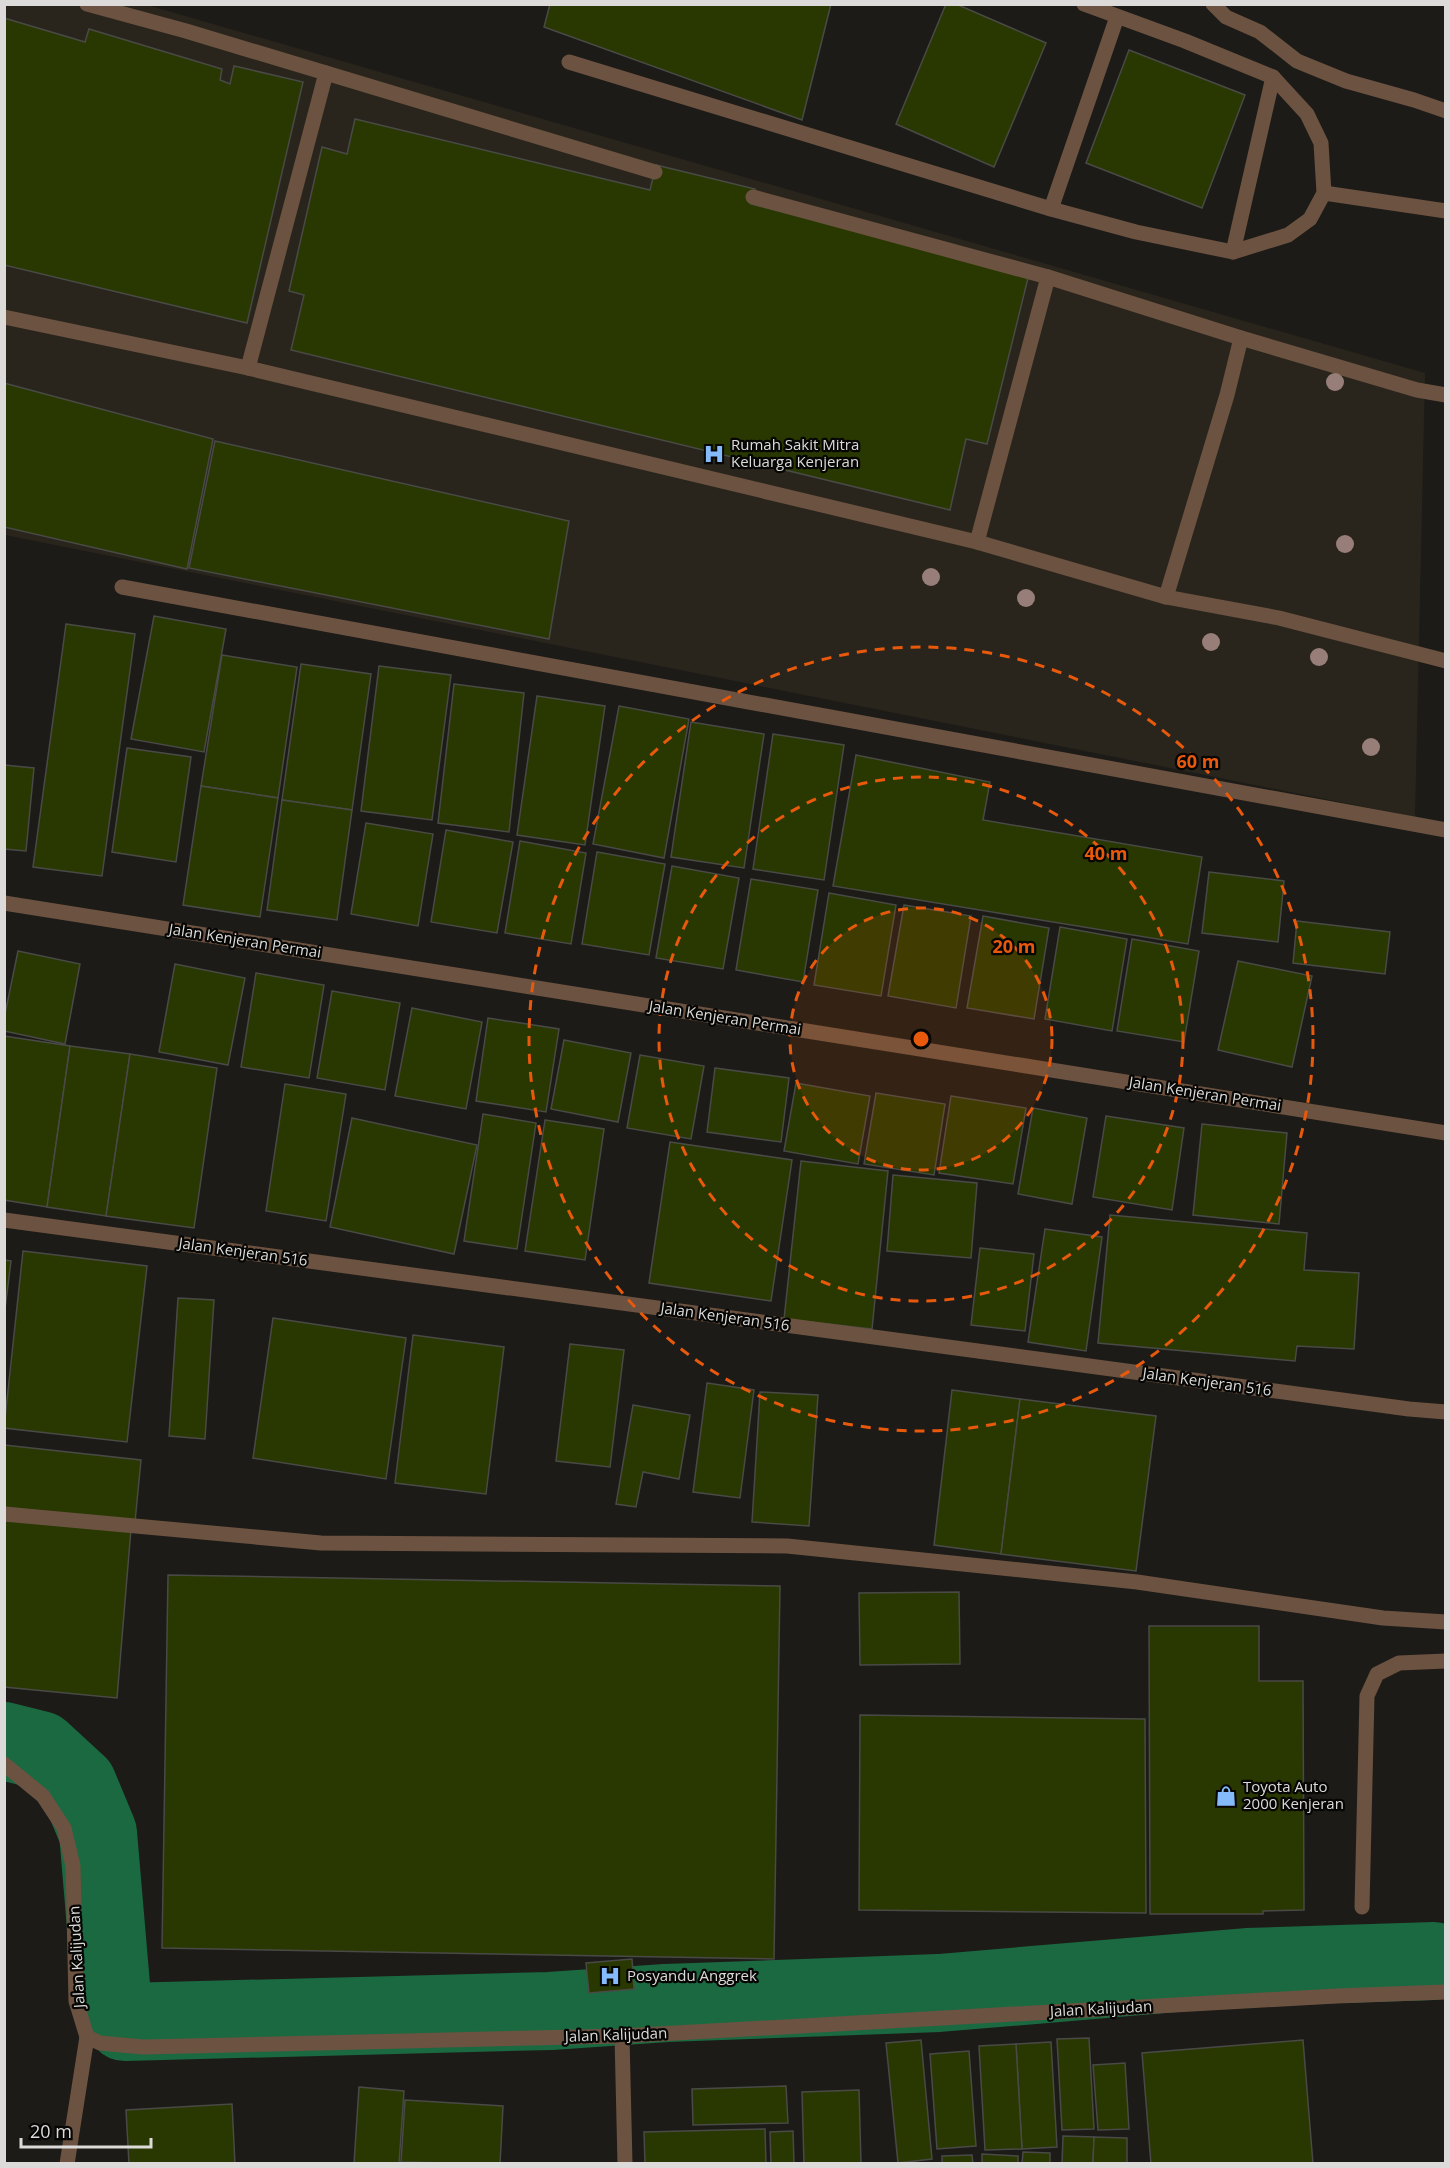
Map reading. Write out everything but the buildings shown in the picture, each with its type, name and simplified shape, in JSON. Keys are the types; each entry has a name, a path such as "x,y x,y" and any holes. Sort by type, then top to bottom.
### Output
{"street":[{"path":"87,4 186,31 655,172"},
{"path":"569,62 1051,209 1136,232 1233,252 1288,235 1310,219 1324,193 1321,143 1307,114 1274,77 1084,4"},
{"path":"1214,4 1226,17 1260,32 1297,61 1346,81 1446,111"},
{"path":"1051,209 1117,17"},
{"path":"248,368 326,73"},
{"path":"1233,252 1274,77"},
{"path":"1324,193 1446,211"},
{"path":"753,197 1048,277 1240,338 1417,390 1446,395"},
{"path":"977,542 1048,277"},
{"path":"4,317 248,368 977,542 1166,597 1279,618 1446,661"},
{"path":"1166,597 1227,395 1240,338"},
{"path":"122,586 1446,830"},
{"name":"Jalan Kenjeran Permai","path":"4,903 1446,1133"},
{"name":"Jalan Kenjeran 516","path":"4,1220 1408,1409 1446,1412"},
{"path":"4,1514 321,1543 787,1546 1137,1582 1383,1618 1446,1622"},
{"path":"1362,1907 1367,1696 1377,1674 1399,1663 1446,1661"},
{"name":"Jalan Kalijudan","path":"4,1764 43,1796 64,1828 73,1866 76,2001 87,2037 100,2043 143,2047 622,2036 1446,1992"},
{"path":"622,2036 625,2163"},
{"path":"67,2163 87,2037"}],"shaded area":[{"name":"Rumah Sakit Mitra Keluarga Kenjeran","path":"4,5 147,5 1425,373 1415,817 5,535"}],"waterway":[{"path":"4,1741 40,1750 78,1785 98,1833 113,2009 125,2022 550,2011 666,2003 939,1993 1247,1967 1434,1961"}],"place":[{"name":"Rumah Sakit Mitra Keluarga Kenjeran","path":"714,454"},
{"name":"Toyota Auto 2000 Kenjeran","path":"1226,1796"},
{"name":"Posyandu Anggrek","path":"610,1976"}]}
